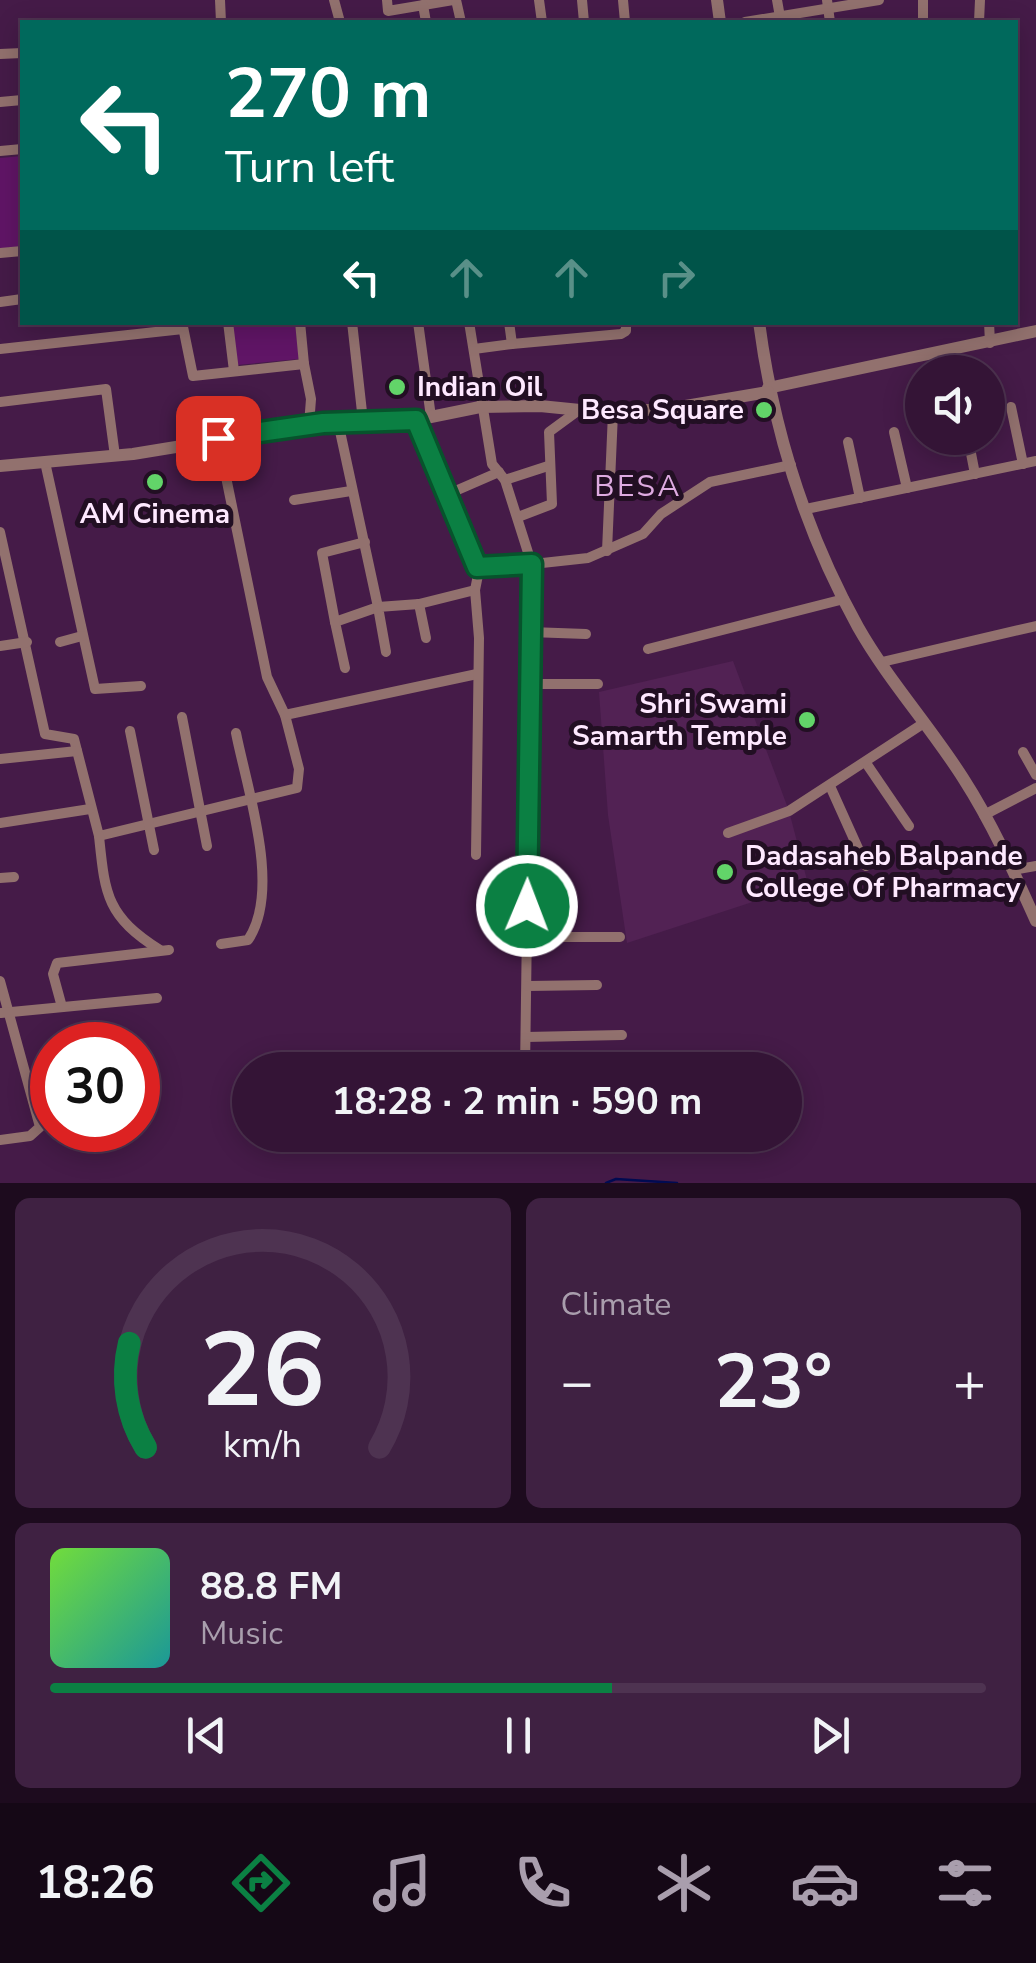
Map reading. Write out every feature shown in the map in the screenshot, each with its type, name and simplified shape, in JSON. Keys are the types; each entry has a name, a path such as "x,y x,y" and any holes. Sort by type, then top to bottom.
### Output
{"street":[{"path":"388,11 455,0"},
{"path":"777,0 780,17"},
{"path":"759,20 828,4 879,0"},
{"path":"423,5 426,20"},
{"path":"228,325 234,372"},
{"path":"300,325 311,398 310,424"},
{"path":"352,325 363,422"},
{"path":"418,325 423,418 446,495 480,570 475,590 476,854"},
{"path":"470,325 492,464 502,476 532,564 526,1052"},
{"path":"509,325 512,344"},
{"path":"583,325 584,337"},
{"path":"474,350 621,334 626,325"},
{"path":"760,325 768,390 806,509 844,599 984,815 1036,921"},
{"path":"989,325 990,343"},
{"path":"0,349 183,326 194,376 304,364"},
{"path":"0,466 115,456 310,424 423,418 480,407 540,406 613,412 674,408 1036,332"},
{"path":"0,402 106,389 115,456"},
{"path":"1010,407 1023,464"},
{"path":"518,517 552,504 550,432 579,410"},
{"path":"608,551 613,412"},
{"path":"338,422 386,652"},
{"path":"894,432 906,488"},
{"path":"99,836 249,802 297,788 300,783 285,715 267,677 218,438"},
{"path":"848,442 860,498"},
{"path":"971,455 975,474"},
{"path":"45,462 95,689 140,686"},
{"path":"806,509 1036,462"},
{"path":"480,570 608,551 643,534 661,514 710,482 791,465"},
{"path":"446,495 548,466"},
{"path":"294,500 351,491"},
{"path":"0,532 45,734 74,739 99,836 105,898 141,938 165,950 57,963 53,974 62,1007"},
{"path":"346,668 322,553 365,542"},
{"path":"0,588 14,586"},
{"path":"336,622 378,607 420,604 475,590"},
{"path":"648,649 844,599"},
{"path":"420,604 426,638"},
{"path":"882,662 1036,626"},
{"path":"530,632 586,634"},
{"path":"60,642 82,636"},
{"path":"0,646 27,642"},
{"path":"285,715 477,674"},
{"path":"530,684 598,684"},
{"path":"182,717 206,846"},
{"path":"728,833 789,811 924,724"},
{"path":"130,731 154,850"},
{"path":"221,944 248,940 261,911 261,858 236,733"},
{"path":"0,758 77,751"},
{"path":"1023,752 1036,775"},
{"path":"866,763 909,826"},
{"path":"830,786 866,866"},
{"path":"984,815 1036,788"},
{"path":"0,824 90,809"},
{"path":"1013,870 1036,866"},
{"path":"0,878 14,877"},
{"path":"527,937 620,937"},
{"path":"0,982 3,1012 40,1127 30,1136 0,1140"},
{"path":"528,986 597,985"},
{"path":"3,1012 156,998"},
{"path":"526,1038 622,1035"}],"shaded area":[{"path":"20,156 20,246 0,249 0,158"},
{"path":"232,325 295,325 299,359 237,365"},
{"path":"733,661 789,811 808,884 627,943 608,815 599,692"}],"waterway":[{"path":"606,1183 616,1179 677,1183"}],"place":[{"name":"Indian Oil","path":"397,387"},
{"name":"Besa Square","path":"764,410"},
{"name":"AM Cinema","path":"155,482"},
{"name":"Shri Swami Samarth Temple","path":"807,720"},
{"name":"Dadasaheb Balpande College Of Pharmacy","path":"725,872"}],"district":[{"name":"BESA","path":"638,486"}],"route":[{"path":"218,438 323,423 416,420 477,567 480,570 532,564 527,906"}]}
